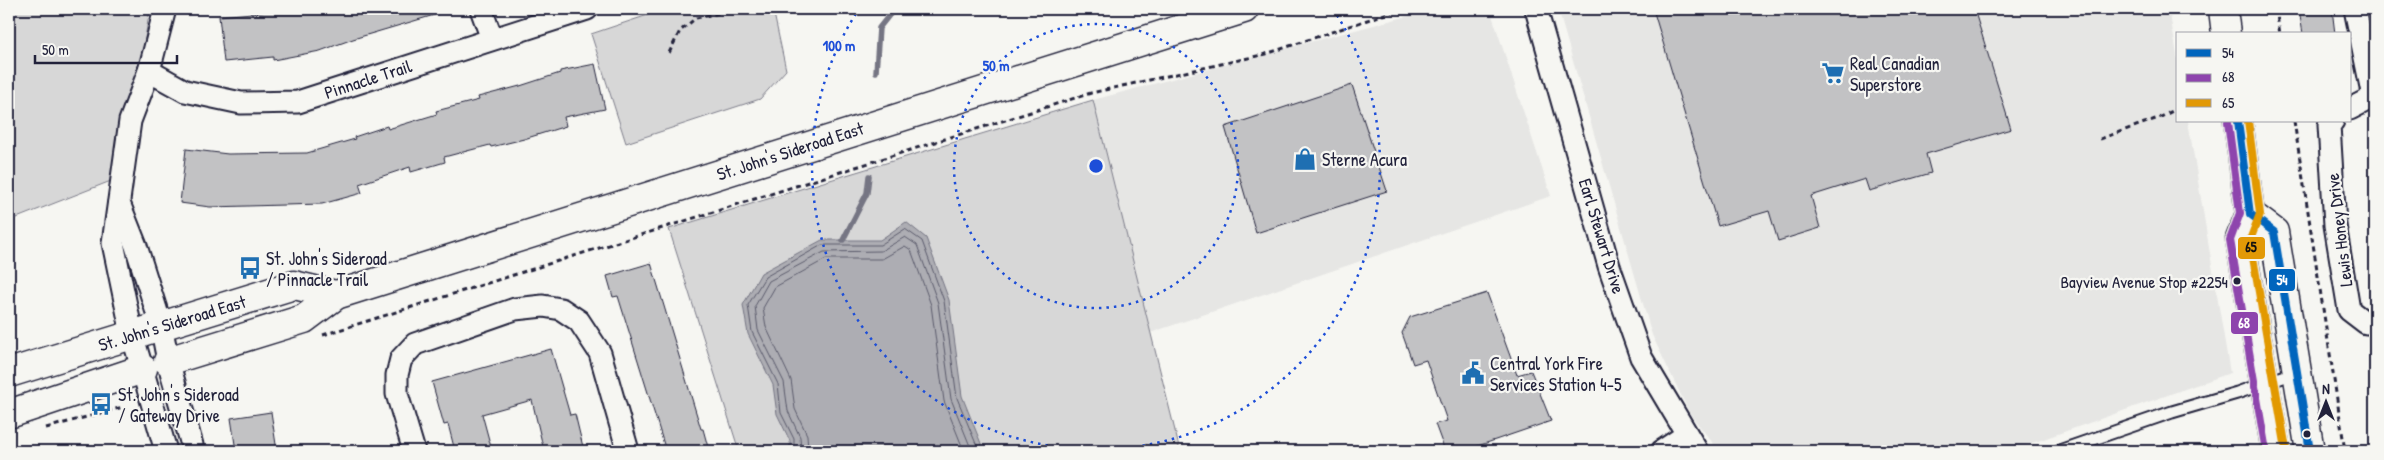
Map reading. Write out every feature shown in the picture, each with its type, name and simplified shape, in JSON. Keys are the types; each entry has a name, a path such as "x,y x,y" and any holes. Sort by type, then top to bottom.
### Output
{"main road":[{"name":"St. John's Sideroad East","path":"9,412 12,413 156,365 304,319 336,295 1244,9"},
{"path":"2223,9 2226,32"},
{"path":"2238,122 2250,214 2240,239 2276,451"},
{"path":"2250,214 2274,232 2310,451"},
{"name":"St. John's Sideroad East","path":"9,373 294,285 336,295"}],"street":[{"path":"165,9 149,70 130,121 113,243 132,334 156,365 192,445 191,451"},
{"path":"481,9 492,39"},
{"name":"Pinnacle Trail","path":"149,70 185,91 241,103 298,102 587,9"},
{"name":"Earl Stewart Drive","path":"1536,9 1611,272 1642,358 1691,443"},
{"path":"2352,108 2374,97 2355,9"},
{"name":"Lewis Honey Drive","path":"2332,122 2329,126 2335,225 2349,310 2366,323 2375,322"},
{"path":"118,201 136,246 161,325 156,365 166,451"},
{"path":"414,451 397,394 397,375 402,359 415,344 515,309 543,306 561,309 579,322 600,353 628,451"},
{"path":"1662,451 1691,443"}],"lane":[{"path":"2059,451 2298,372"}],"path":[{"path":"669,52 680,31 696,18 738,9"},
{"path":"322,335 1091,93 1266,54 1400,9"},
{"path":"2276,9 2280,32"},
{"path":"2100,139 2161,117 2176,109"},
{"path":"2294,122 2345,451"},
{"path":"37,430 123,407"}],"shaded area":[{"path":"9,9 150,9 121,177 9,221"},
{"path":"666,9 773,9 786,70 760,99 626,143 591,34"},
{"path":"1434,9 1490,9 1551,196 1150,333 1093,100"},
{"path":"1558,9 2169,9 2176,49 2176,122 2188,122 2230,373 2010,451 1719,451 1690,414 1652,335"},
{"path":"1093,100 1180,451 739,451 669,229"}],"water":[{"path":"906,222 926,238 949,300 962,396 984,451 790,451 790,441 777,414 773,385 748,334 743,305 761,273 822,240 880,240"}],"building":[{"path":"262,9 441,9 441,13 353,39 320,51 273,60 273,57 224,62 219,16 263,12"},
{"name":"Real Canadian Superstore","path":"1653,9 1974,9 2011,129 1926,154 1931,173 1869,191 1865,179 1811,196 1820,228 1778,241 1769,211 1718,226"},
{"path":"2299,9 2332,9 2335,32 2303,32"},
{"path":"595,64 605,109 564,117 566,126 524,139 491,147 490,145 444,157 445,162 411,172 410,167 359,184 362,193 322,204 210,207 180,203 186,149 228,154 307,153 355,139 354,137 387,126 388,129 437,114 436,111 479,100 478,97 520,86 560,73 560,71"},
{"name":"Sterne Acura","path":"1352,85 1387,191 1256,233 1225,127"},
{"path":"651,263 709,451 666,451 618,296 613,297 607,276"},
{"name":"Central York Fire Services Station 4-5","path":"1487,293 1517,375 1531,371 1551,421 1463,451 1445,451 1435,424 1447,421 1426,360 1413,364 1402,333 1410,317"},
{"path":"551,349 570,415 575,414 584,451 544,451 532,400 482,414 492,451 455,451 448,424 444,425 432,382"},
{"path":"271,412 277,451 236,451 231,418"}],"waterway":[{"path":"876,72 879,28 894,9"},
{"path":"843,240 867,193 869,176"}],"transit line":[{"name":"68","path":"2228,122 2240,213 2230,240 2266,451"},
{"name":"54","path":"2238,122 2250,214 2274,232 2310,451"},
{"name":"65","path":"2248,122 2260,214 2250,240 2286,449"}],"place":[{"name":"Real Canadian Superstore","path":"1833,73"},
{"name":"Sterne Acura","path":"1305,159"},
{"name":"St. John's Sideroad / Pinnacle Trail","path":"250,268"},
{"name":"Bayview Avenue Stop #2254","path":"2237,281"},
{"name":"Central York Fire Services Station 4-5","path":"1473,373"},
{"name":"St. John's Sideroad / Gateway Drive","path":"101,404"}]}
